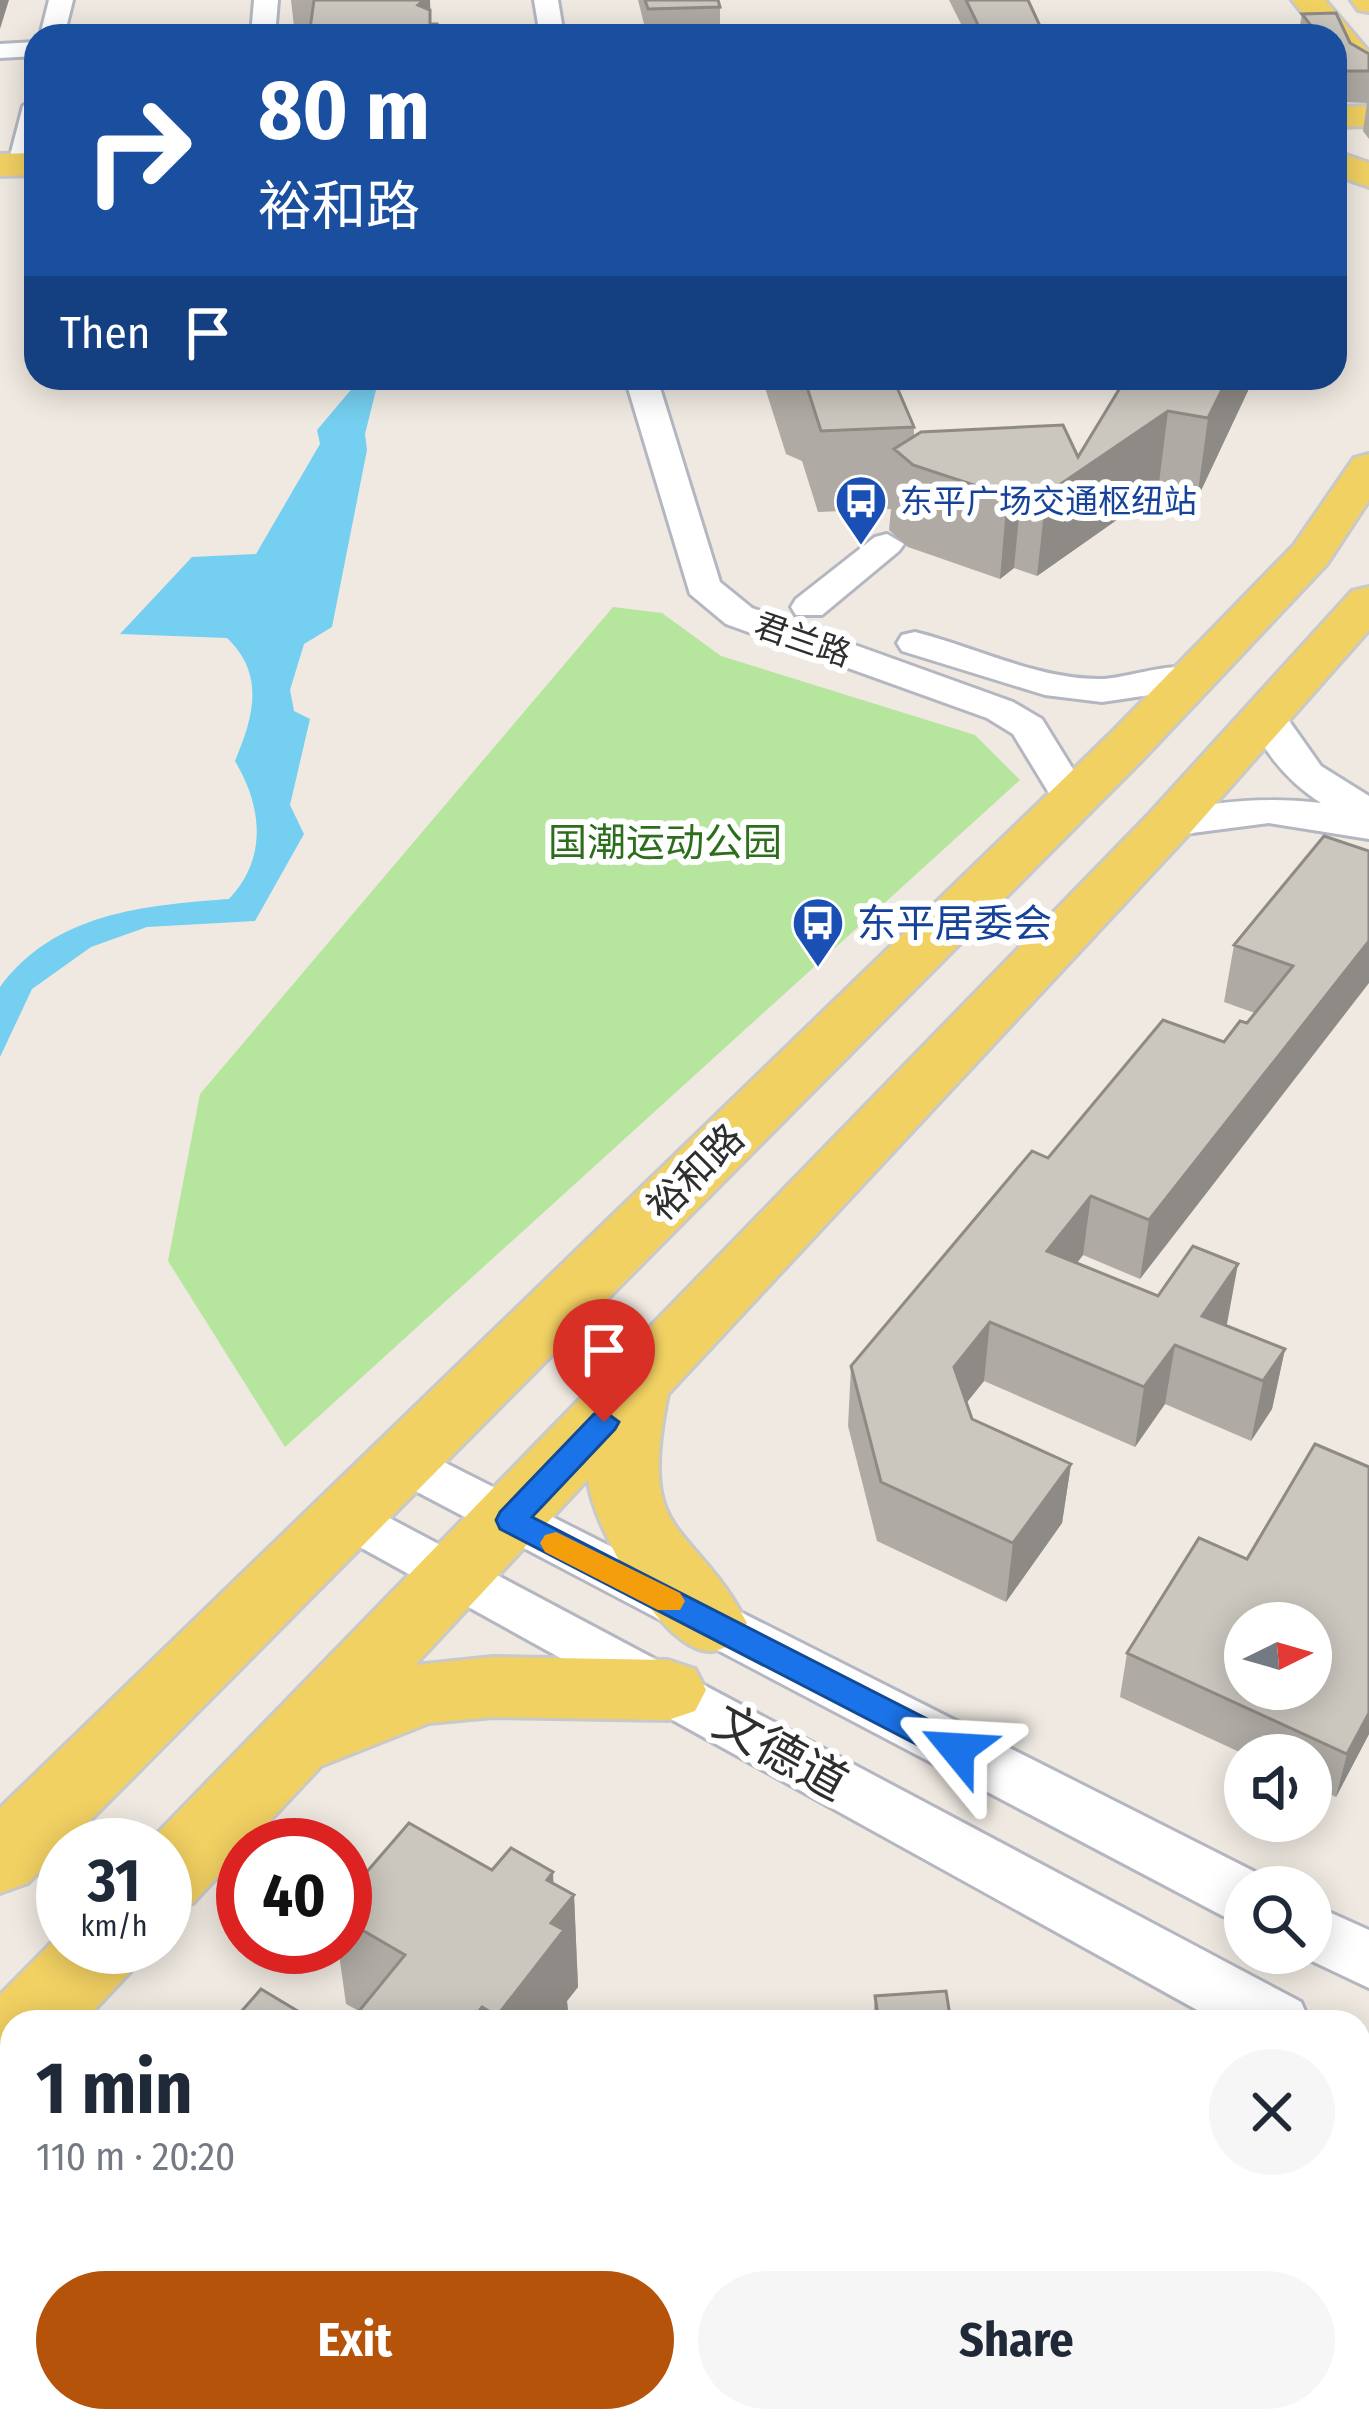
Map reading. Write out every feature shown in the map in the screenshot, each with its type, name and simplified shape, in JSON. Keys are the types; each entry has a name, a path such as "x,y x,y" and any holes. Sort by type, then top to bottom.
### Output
{"main road":[{"path":"1308,0 1327,24"},
{"path":"1347,48 1369,74"},
{"name":"裕和路","path":"0,1859 1072,800 1310,554 1369,467"},
{"path":"192,1852 1169,824 1369,601"},
{"path":"635,1389 620,1446 621,1495 637,1538 710,1623"},
{"path":"289,1750 422,1693 493,1687 668,1690"},
{"path":"41,2010 75,1974"}],"street":[{"name":"君兰路","path":"643,390 683,504 692,559 715,601 739,616 1000,710 1028,728 1072,800"},
{"path":"683,504 716,560 739,578 809,607 1058,687 1102,691 1190,678"},
{"path":"809,607 886,544"},
{"path":"1267,716 1277,744 1307,776 1369,810"},
{"path":"1169,824 1215,813 1290,810 1369,827"},
{"name":"文德道","path":"404,1461 1224,1886"},
{"name":"文德道","path":"348,1516 1255,2010"},
{"path":"1332,1942 1369,1961"}],"green space":[{"name":"国潮运动公园","path":"613,607 662,613 721,656 975,735 1020,780 285,1447 168,1261 200,1094"}],"water":[{"path":"351,390 376,390 332,627 304,644 290,690 294,711 310,719 290,805 304,834 255,921 147,927 91,947 32,989 0,1057 0,987 47,943 74,928 134,910 229,899 242,883 257,832 251,796 235,761 251,713 247,667 227,638 120,634 192,557 256,554 320,444 317,430"}],"building":[{"path":"314,0 424,0 418,5 430,10 430,24 311,24"},
{"path":"645,0 718,0 720,7 648,9"},
{"path":"966,0 1028,0 1039,24 978,24"},
{"path":"1336,13 1341,24 1310,24 1302,14"},
{"path":"1347,37 1369,54 1369,71 1347,71"},
{"path":"808,390 898,390 914,427 821,431"},
{"path":"1119,390 1222,390 1208,418 1168,411 1046,494 1022,486 1007,496 913,465 894,449 921,432 1063,425 1078,457"},
{"path":"1324,836 1369,851 1369,941 1149,1220 1091,1196 1047,1251 1158,1296 1193,1246 1238,1264 1202,1316 1285,1349 1263,1381 1175,1345 1144,1387 990,1322 954,1367 972,1419 1071,1464 1013,1543 881,1482 851,1366 1032,1151 1048,1158 1163,1020 1224,1042 1240,1021 1247,1023 1293,966 1234,945"},
{"path":"1315,1444 1369,1467 1369,1713 1347,1754 1332,1747 1332,1734 1303,1734 1251,1710 1332,1710 1332,1602 1224,1602 1224,1698 1127,1653 1199,1538 1247,1559"},
{"path":"409,1823 492,1870 511,1848 553,1872 547,1880 574,1895 551,1923 564,1930 502,2010 360,2010 405,1955 372,1936 372,1866"},
{"path":"261,1989 296,2010 243,2010"},
{"path":"946,1991 949,2010 877,2010 875,1996"}],"slow traffic":[{"path":"556,1543 669,1601"}],"place":[{"name":"东平广场交通枢纽站","path":"861,547"},
{"name":"东平居委会","path":"818,969"}],"route":[{"path":"604,1422 511,1520 957,1749"}]}
